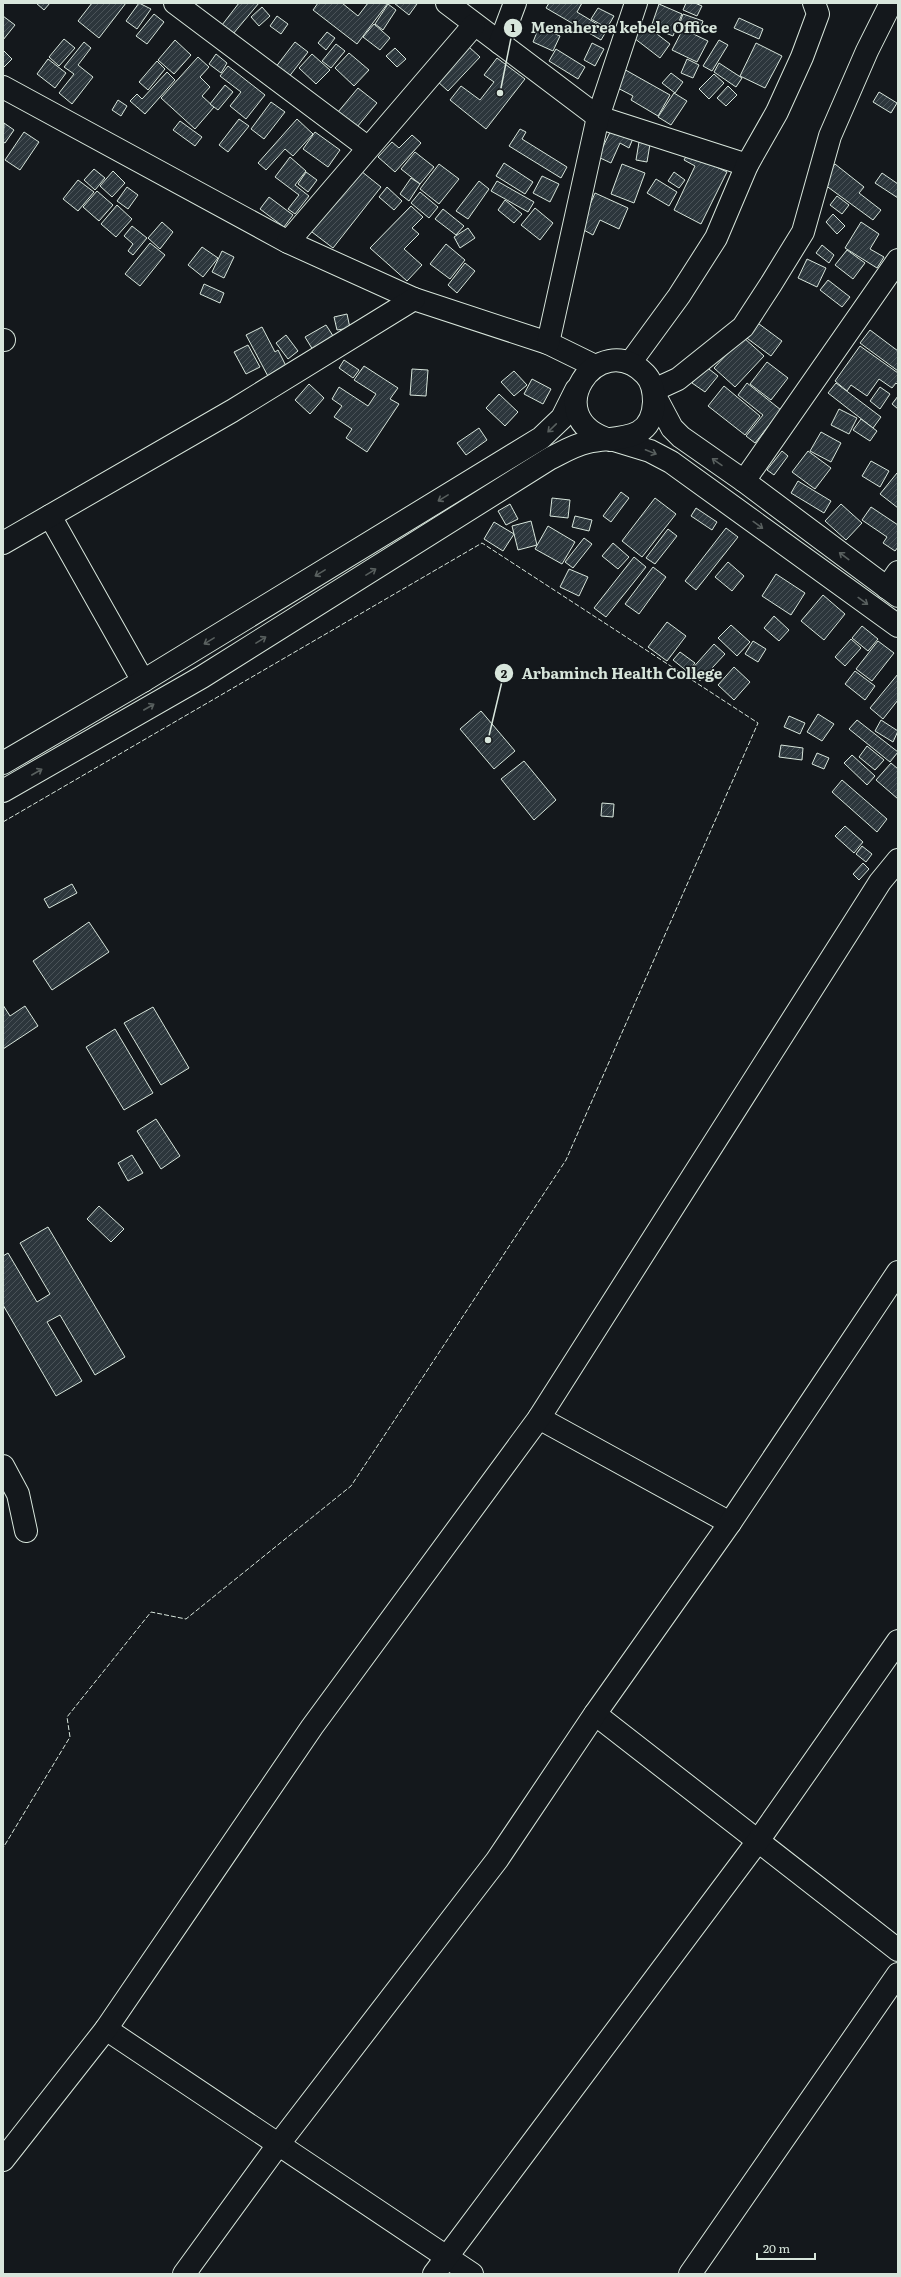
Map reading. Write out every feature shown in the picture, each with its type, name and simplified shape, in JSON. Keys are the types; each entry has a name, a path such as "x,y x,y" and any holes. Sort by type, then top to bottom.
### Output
{"street":[{"path":"175,3 368,147"},
{"path":"447,3 474,25 598,117 747,165"},
{"path":"500,43 515,3"},
{"path":"548,343 598,117 636,3"},
{"path":"630,363 679,296 716,238 747,165 777,112 802,57 818,14 814,3"},
{"path":"654,392 678,379 743,327 775,278 803,232 830,136 867,51 891,3"},
{"path":"288,242 474,25"},
{"path":"3,87 288,242 414,299 548,343 595,366"},
{"path":"744,481 898,260"},
{"path":"3,543 232,411 414,299"},
{"path":"3,763 143,682 541,438 562,418 579,383 586,373 595,366 612,360 630,363 645,374 672,428 681,437 894,585"},
{"path":"579,383 575,395 576,408 580,419 593,433 650,451 671,462 898,626"},
{"path":"3,791 202,677 548,459 577,445 631,437 645,427 654,412 654,392"},
{"path":"50,516 143,682"},
{"path":"3,2160 106,2029 312,1727 539,1418 880,882 898,860"},
{"path":"184,2274 278,2145 497,1860 595,1714 730,1523 898,1273"},
{"path":"539,1418 730,1523"},
{"path":"3,1466 18,1494 26,1530"},
{"path":"434,2274 758,1841 898,1641"},
{"path":"595,1714 898,1950"},
{"path":"690,2274 898,1974"},
{"path":"106,2029 472,2274"}],"building":[{"path":"36,3 50,3 44,10"},
{"path":"92,3 126,3 99,38 78,21"},
{"path":"139,3 151,9 137,29 126,21"},
{"path":"239,3 259,3 233,34 222,25"},
{"path":"318,3 342,3 358,16 368,3 388,3 357,44 313,10"},
{"path":"394,3 416,3 417,4 409,15"},
{"path":"549,3 582,3 577,12 607,30 601,40 546,8"},
{"path":"686,3 695,3 702,6 697,16 683,10"},
{"path":"388,4 396,10 383,30 375,24"},
{"path":"659,4 682,14 673,36 651,27"},
{"path":"262,7 270,16 259,26 251,17"},
{"path":"598,8 614,16 607,28 591,19"},
{"path":"154,14 164,22 147,44 136,36"},
{"path":"683,14 703,21 699,32 679,25"},
{"path":"3,16 15,25 3,40"},
{"path":"277,16 288,24 281,34 270,26"},
{"path":"739,18 763,29 759,39 734,28"},
{"path":"374,24 390,38 380,50 363,37"},
{"path":"644,24 670,44 660,58 634,38"},
{"path":"539,27 560,36 553,51 533,42"},
{"path":"683,29 708,41 697,62 672,50"},
{"path":"327,32 335,38 326,50 318,43"},
{"path":"64,39 75,48 59,66 49,57"},
{"path":"175,40 191,55 174,74 158,60"},
{"path":"719,40 728,45 712,71 703,66"},
{"path":"84,42 91,48 78,65 93,77 72,104 59,93 74,74 64,67"},
{"path":"295,42 308,52 288,78 275,68"},
{"path":"592,43 604,49 595,66 584,60"},
{"path":"756,43 782,56 765,88 740,76"},
{"path":"336,44 345,51 331,68 322,61"},
{"path":"469,47 480,57 448,91 437,81"},
{"path":"395,48 406,59 397,67 386,56"},
{"path":"556,49 585,67 578,79 549,61"},
{"path":"4,51 12,59 3,68 3,52"},
{"path":"349,53 369,70 354,86 335,68"},
{"path":"216,54 227,63 221,73 209,64"},
{"path":"312,54 330,70 316,84 299,68"},
{"path":"198,57 209,67 200,77 210,87 202,96 214,107 195,129 161,98"},
{"path":"497,58 525,79 486,129 450,100 461,86 480,100 494,82 484,75"},
{"path":"48,59 66,73 55,88 37,74"},
{"path":"687,59 699,65 693,78 681,73"},
{"path":"157,61 165,69 148,90 139,82"},
{"path":"719,63 742,78 736,87 714,72"},
{"path":"228,66 265,95 246,119 230,106 241,92 220,76"},
{"path":"622,68 670,95 658,116 631,100 633,96 612,85"},
{"path":"167,72 175,80 145,114 130,101 137,94 142,99"},
{"path":"671,73 683,82 675,93 662,83"},
{"path":"714,74 724,83 709,99 699,89"},
{"path":"225,85 233,92 218,110 210,104"},
{"path":"728,86 737,95 726,106 717,98"},
{"path":"358,88 377,103 357,127 338,112"},
{"path":"879,92 897,103 891,113 873,102"},
{"path":"674,93 687,101 671,125 658,117"},
{"path":"118,100 127,106 121,116 112,110"},
{"path":"271,102 285,112 264,139 251,129"},
{"path":"239,119 249,126 228,152 219,145"},
{"path":"297,119 313,134 293,156 285,149 266,170 258,163"},
{"path":"180,121 202,137 195,146 173,130"},
{"path":"4,123 14,130 5,143 3,142"},
{"path":"613,126 634,136 629,148 620,143 611,163 598,157"},
{"path":"520,129 526,132 522,139 567,167 561,178 509,146"},
{"path":"24,132 39,142 20,170 5,160"},
{"path":"315,132 340,150 328,167 303,149"},
{"path":"412,135 421,143 395,172 378,157 392,142 399,148"},
{"path":"640,136 651,138 647,162 636,160"},
{"path":"415,152 434,167 420,184 401,169"},
{"path":"688,153 727,172 701,224 674,210 695,166 684,160"},
{"path":"290,157 306,171 295,185 309,196 295,214 288,209 299,195 275,177"},
{"path":"504,163 533,182 525,194 496,176"},
{"path":"439,164 459,179 439,204 420,189"},
{"path":"622,164 645,173 634,203 611,194"},
{"path":"835,164 864,187 859,193 881,210 873,220 821,182"},
{"path":"356,167 381,187 333,248 308,229"},
{"path":"94,169 105,178 95,190 84,180"},
{"path":"113,171 125,183 112,197 100,186"},
{"path":"306,172 317,180 308,192 298,184"},
{"path":"674,172 685,180 679,188 668,181"},
{"path":"882,173 898,184 898,198 875,183"},
{"path":"542,176 559,184 550,202 533,193"},
{"path":"411,178 420,184 409,201 400,194"},
{"path":"656,179 677,192 669,206 647,193"},
{"path":"78,180 94,192 78,211 63,199"},
{"path":"479,181 489,189 468,219 456,211"},
{"path":"497,181 534,202 528,212 491,191"},
{"path":"127,187 138,195 128,209 117,201"},
{"path":"387,187 402,201 394,210 379,197"},
{"path":"97,191 113,205 99,221 83,207"},
{"path":"420,192 438,207 429,218 411,203"},
{"path":"595,193 628,208 619,229 600,220 593,235 580,228"},
{"path":"837,196 849,205 842,214 830,205"},
{"path":"269,197 293,215 284,227 260,209"},
{"path":"505,200 522,214 514,223 498,210"},
{"path":"117,205 132,219 116,237 101,224"},
{"path":"411,206 423,217 412,228 419,234 404,249 422,265 407,281 370,248"},
{"path":"535,208 553,223 540,240 521,225"},
{"path":"443,209 464,226 456,235 435,219"},
{"path":"833,214 845,226 837,234 826,222"},
{"path":"162,222 173,232 160,249 148,238"},
{"path":"861,222 879,234 870,249 884,257 877,268 845,248"},
{"path":"132,226 147,238 133,255 128,251 133,244 124,236"},
{"path":"468,228 475,238 460,248 454,237"},
{"path":"150,243 165,255 140,286 125,274"},
{"path":"446,244 465,260 450,279 430,264"},
{"path":"822,245 834,255 829,263 816,253"},
{"path":"202,247 218,258 203,277 188,265"},
{"path":"847,250 865,263 853,279 835,265"},
{"path":"222,251 234,257 224,278 212,272"},
{"path":"807,259 826,268 817,287 798,278"},
{"path":"465,263 475,271 457,293 448,285"},
{"path":"828,280 850,297 842,307 820,290"},
{"path":"204,284 224,293 220,303 200,294"},
{"path":"347,314 350,328 337,330 334,317"},
{"path":"751,318 782,341 771,356 740,333"},
{"path":"326,325 337,342 316,355 305,337"},
{"path":"262,327 275,352 278,350 288,370 270,380 246,335"},
{"path":"870,330 898,351 898,371 860,343"},
{"path":"286,335 298,351 288,359 276,343"},
{"path":"743,337 764,356 735,387 714,368"},
{"path":"248,345 260,367 246,374 234,352"},
{"path":"860,346 898,373 898,385 896,383 892,388 879,379 867,396 851,385 847,391 835,381"},
{"path":"344,360 359,370 353,378 339,368"},
{"path":"767,362 788,378 771,400 750,384"},
{"path":"364,366 398,388 390,399 399,404 367,452 346,438 352,429 334,417 342,406 332,399 339,387 368,406 376,394 354,380"},
{"path":"705,366 718,376 705,392 692,383"},
{"path":"412,369 428,370 426,396 410,395"},
{"path":"514,371 527,385 514,396 501,382"},
{"path":"532,379 551,389 543,404 524,394"},
{"path":"747,383 781,410 755,443 746,436 763,415 738,395"},
{"path":"836,383 881,417 873,428 828,393"},
{"path":"309,384 324,398 310,414 295,400"},
{"path":"724,386 760,416 745,435 708,406"},
{"path":"880,387 890,394 880,409 870,401"},
{"path":"499,394 518,412 505,426 486,408"},
{"path":"898,396 898,409 892,404"},
{"path":"839,409 857,418 849,434 831,425"},
{"path":"861,419 877,431 870,441 853,430"},
{"path":"479,428 487,440 466,455 457,443"},
{"path":"821,432 841,443 831,462 810,451"},
{"path":"782,451 788,456 774,475 767,470"},
{"path":"808,451 831,468 815,489 792,472"},
{"path":"871,461 889,471 880,487 862,476"},
{"path":"897,473 898,474 898,508 880,494"},
{"path":"798,481 831,501 824,513 791,493"},
{"path":"621,492 629,498 611,522 603,516"},
{"path":"552,498 570,500 568,518 550,516"},
{"path":"655,498 676,514 642,557 622,541"},
{"path":"510,504 518,519 506,525 498,511"},
{"path":"841,504 862,523 846,540 825,521"},
{"path":"871,507 898,525 898,547 895,551 883,543 887,537 862,520"},
{"path":"696,508 717,522 712,530 691,516"},
{"path":"575,516 592,520 589,531 572,527"},
{"path":"531,521 537,545 518,550 512,526"},
{"path":"494,522 514,534 503,551 484,539"},
{"path":"548,526 575,542 562,564 535,549"},
{"path":"726,528 738,537 696,590 685,581"},
{"path":"668,529 677,536 655,564 646,558"},
{"path":"584,538 592,544 573,568 565,562"},
{"path":"613,543 629,557 618,569 602,556"},
{"path":"634,557 646,567 606,617 594,608"},
{"path":"728,562 744,576 732,591 715,577"},
{"path":"653,567 666,577 639,614 625,604"},
{"path":"569,569 588,577 579,596 560,587"},
{"path":"776,574 805,593 791,615 762,596"},
{"path":"823,595 845,614 824,640 801,621"},
{"path":"774,616 789,630 779,641 764,628"},
{"path":"667,622 686,636 667,661 648,647"},
{"path":"731,625 750,642 737,656 718,638"},
{"path":"862,626 878,639 868,651 852,638"},
{"path":"851,639 861,648 845,666 835,657"},
{"path":"753,641 766,649 758,662 745,654"},
{"path":"878,641 894,653 872,681 856,669"},
{"path":"714,644 725,654 700,681 690,671"},
{"path":"680,652 695,663 688,672 673,660"},
{"path":"734,667 750,682 734,700 718,685"},
{"path":"855,671 875,686 865,700 845,684"},
{"path":"898,674 898,700 883,719 870,708"},
{"path":"481,711 515,751 494,769 460,729"},
{"path":"818,714 834,724 822,741 807,732"},
{"path":"789,716 805,723 800,734 784,727"},
{"path":"857,720 898,752 890,762 849,729"},
{"path":"881,720 898,731 893,742 875,731"},
{"path":"781,745 803,748 802,760 779,757"},
{"path":"867,746 884,760 875,770 859,757"},
{"path":"817,753 829,758 824,769 812,764"},
{"path":"852,755 875,776 867,785 844,763"},
{"path":"524,761 556,800 534,820 501,779"},
{"path":"891,763 898,769 898,799 876,780"},
{"path":"842,780 887,819 877,832 832,792"},
{"path":"602,803 614,804 613,817 601,816"},
{"path":"845,826 863,842 854,853 835,836"},
{"path":"862,846 872,854 866,862 856,854"},
{"path":"863,863 869,869 859,880 853,874"},
{"path":"72,884 77,893 49,908 44,899"},
{"path":"89,922 109,952 52,990 33,961"},
{"path":"3,1005 10,1016 25,1006 38,1026 3,1049"},
{"path":"153,1007 189,1068 161,1085 124,1023"},
{"path":"115,1029 153,1093 124,1110 86,1047"},
{"path":"156,1119 180,1156 161,1169 137,1131"},
{"path":"132,1155 143,1173 128,1181 118,1163"},
{"path":"99,1206 124,1229 111,1242 87,1219"},
{"path":"48,1227 125,1357 95,1375 60,1315 47,1322 82,1381 56,1396 3,1305 3,1256 8,1253 37,1302 50,1294 20,1243"}],"fence":[{"path":"3,822 482,543 758,723 566,1160 351,1486 186,1619 151,1612 67,1717 70,1737 3,1848"}],"place":[{"name":"Menaherea kebele Office","path":"500,93"},
{"name":"Arbaminch Health College","path":"488,740"}]}
